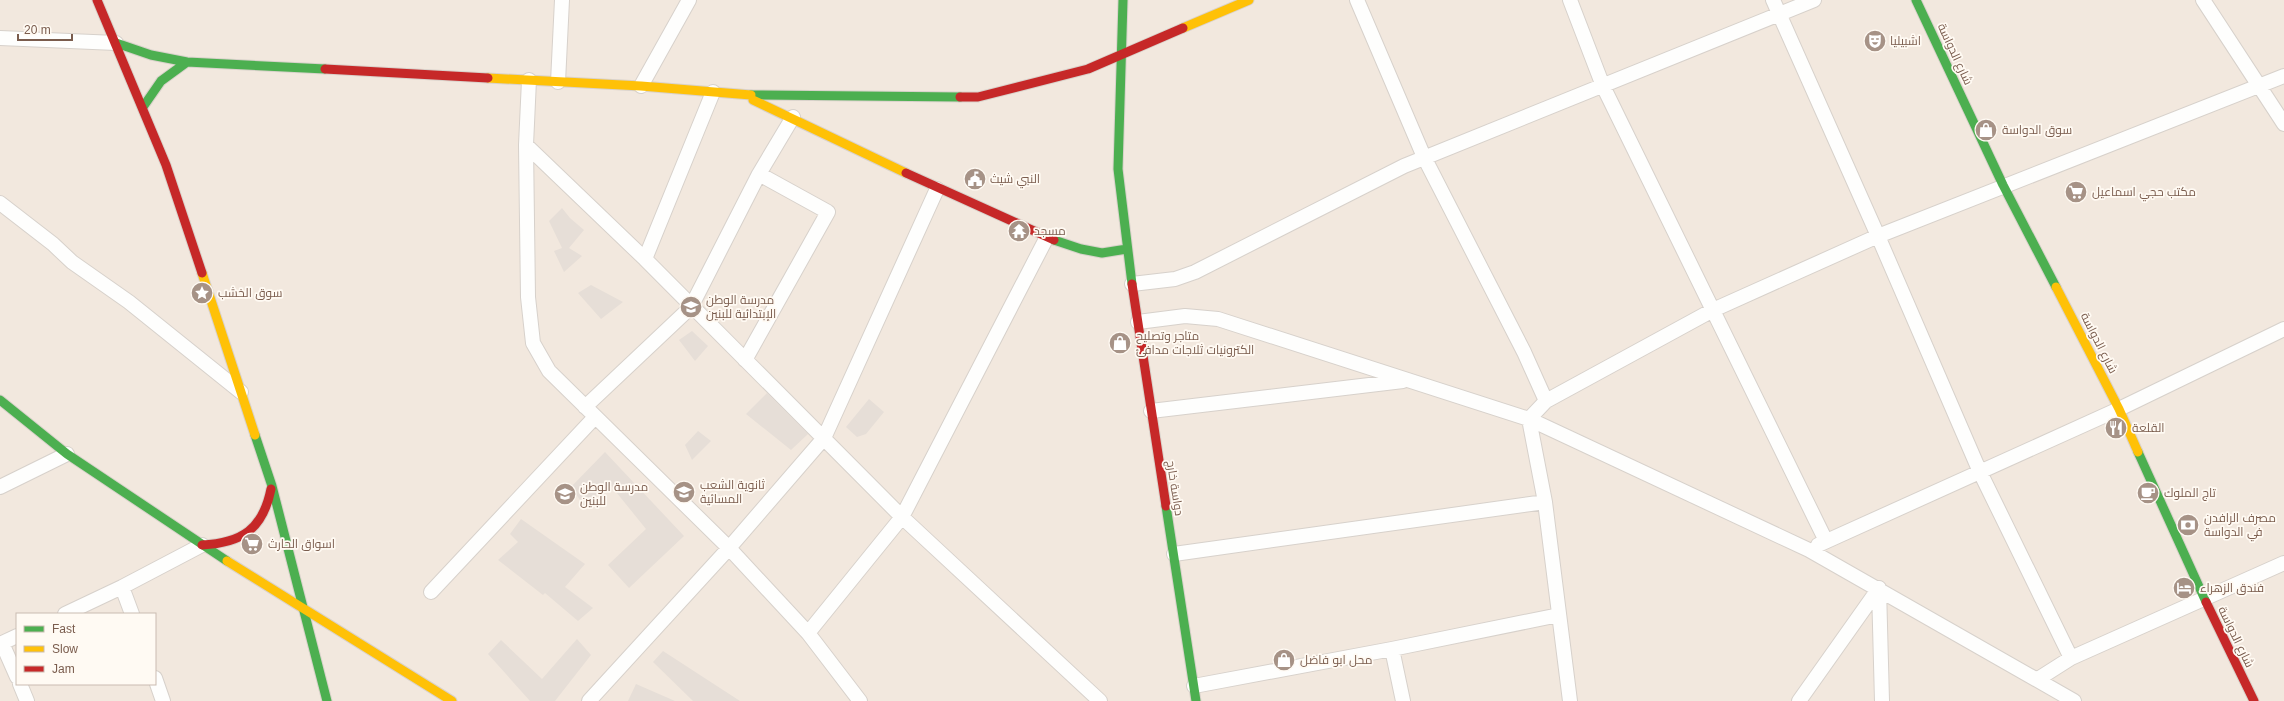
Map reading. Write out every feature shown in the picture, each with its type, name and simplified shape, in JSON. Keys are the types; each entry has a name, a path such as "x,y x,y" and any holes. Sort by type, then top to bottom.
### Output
{"street":[{"path":"97,0 143,107 176,194 272,486 327,701"},
{"path":"558,82 562,0"},
{"path":"641,86 689,0"},
{"name":"دواسة خارج","path":"1123,0 1118,169 1131,282 1196,701"},
{"path":"738,96 978,97 1088,69 1248,0"},
{"path":"1357,0 1424,158 1524,352 1546,401"},
{"path":"1570,0 1603,86 1826,541"},
{"path":"1773,0 1878,236 1980,472 2071,658"},
{"path":"1131,282 1175,279 1195,272 1404,166 1814,0"},
{"name":"شارع الدواسة","path":"1916,0 2003,186 2119,409 2204,598 2254,701"},
{"path":"2203,0 2284,124"},
{"path":"0,38 116,43 151,56 187,62 641,86 712,92 738,96 767,104 852,149 937,189 1047,237 1081,249 1102,252 1127,249"},
{"path":"143,107 161,81 187,62"},
{"path":"1529,419 1546,401 1713,310 1878,236 2260,87 2284,76"},
{"path":"529,80 526,145 528,297 533,343 549,371 729,548 808,633 860,701"},
{"path":"645,259 712,92"},
{"path":"431,592 590,412 691,307 759,174 793,117"},
{"path":"526,145 645,259 691,307 902,517 1100,701"},
{"path":"745,360 828,212 759,174"},
{"path":"589,701 729,548 824,438 937,189"},
{"path":"0,203 53,244 72,262 129,302 241,392"},
{"path":"808,633 902,517 1047,237"},
{"path":"1138,322 1185,316 1218,319 1529,419 1809,550 2038,679 2074,701"},
{"path":"1809,550 2119,409 2284,329"},
{"path":"1151,411 1408,381"},
{"path":"0,400 67,454 202,545 452,701"},
{"path":"1529,419 1545,502 1570,701"},
{"path":"0,487 67,454"},
{"path":"67,613 122,587 202,545 217,545 232,542 245,536 256,526 267,507 272,486"},
{"path":"1174,554 1545,502"},
{"path":"2038,679 2071,658 2284,563"},
{"path":"122,587 132,613"},
{"path":"1799,701 1878,588"},
{"path":"1878,588 1882,701"},
{"path":"1194,686 1392,649 1559,615"},
{"path":"16,636 1,643 16,675"},
{"path":"1392,649 1403,701"},
{"path":"156,681 163,701"},
{"path":"20,685 27,701"}],"shaded area":[{"path":"0,0 2284,0 2284,701 0,701"}],"building":[{"path":"562,208 570,218 584,230 569,248 582,256 564,272 554,251 562,248 549,221"},
{"path":"591,285 623,302 601,319 578,293"},
{"path":"692,331 708,346 695,361 679,340"},
{"path":"767,393 808,434 791,450 746,414"},
{"path":"869,399 884,412 866,434 857,437 846,427"},
{"path":"698,431 711,441 692,460 685,445"},
{"path":"605,452 684,536 629,588 608,565 646,529 608,482 585,507 571,487"},
{"path":"521,519 585,564 565,587 593,608 578,621 545,593 543,595 498,560 518,542 510,534"},
{"path":"577,639 591,655 555,701 530,701 488,654 501,640 542,679"},
{"path":"663,651 740,701 693,701 653,662"},
{"path":"636,684 675,701 628,701"}],"traffic: fast":[{"path":"1123,0 1118,169 1132,284"},
{"path":"1916,0 2003,185 2056,287"},
{"path":"116,43 151,55 187,62 325,69"},
{"path":"143,107 161,81 187,62"},
{"path":"751,95 960,97"},
{"path":"1054,240 1081,249 1102,253 1127,249"},
{"path":"0,400 67,454 227,561"},
{"path":"255,435 272,486 327,701"},
{"path":"2138,452 2206,602"},
{"path":"1166,506 1196,701"}],"traffic: slow":[{"path":"1183,28 1249,0"},
{"path":"488,78 641,86 751,95"},
{"path":"753,100 906,173"},
{"path":"202,273 255,435"},
{"path":"2056,287 2119,409 2138,452"},
{"path":"227,561 452,701"}],"traffic: jam":[{"path":"97,0 166,165 202,273"},
{"path":"960,97 978,97 1088,69 1183,28"},
{"path":"325,69 488,78"},
{"path":"906,173 1054,240"},
{"path":"1132,284 1166,506"},
{"path":"202,545 229,541 248,531 256,524 262,514 271,489"},
{"path":"2206,602 2254,701"}],"place":[{"name":"اشبيليا","path":"1875,41"},
{"name":"سوق الدواسة","path":"1986,130"},
{"name":"النبي شيث","path":"975,179"},
{"name":"مكتب حجي اسماعيل","path":"2076,192"},
{"name":"مسجد","path":"1019,231"},
{"name":"سوق الخشب","path":"202,293"},
{"name":"مدرسة الوطن الإبتدائية للبنين","path":"691,307"},
{"name":"متاجر وتصليح الكترونيات ثلاجات مدافئ","path":"1120,343"},
{"name":"القلعة","path":"2116,428"},
{"name":"ثانوية الشعب المسائية","path":"684,492"},
{"name":"تاج الملوك","path":"2148,493"},
{"name":"مدرسة الوطن للبنين","path":"565,494"},
{"name":"مصرف الرافدن في الدواسة","path":"2188,525"},
{"name":"اسواق الحارث","path":"252,544"},
{"name":"فندق الزهراء","path":"2184,588"},
{"name":"محل ابو فاضل","path":"1284,660"}]}
